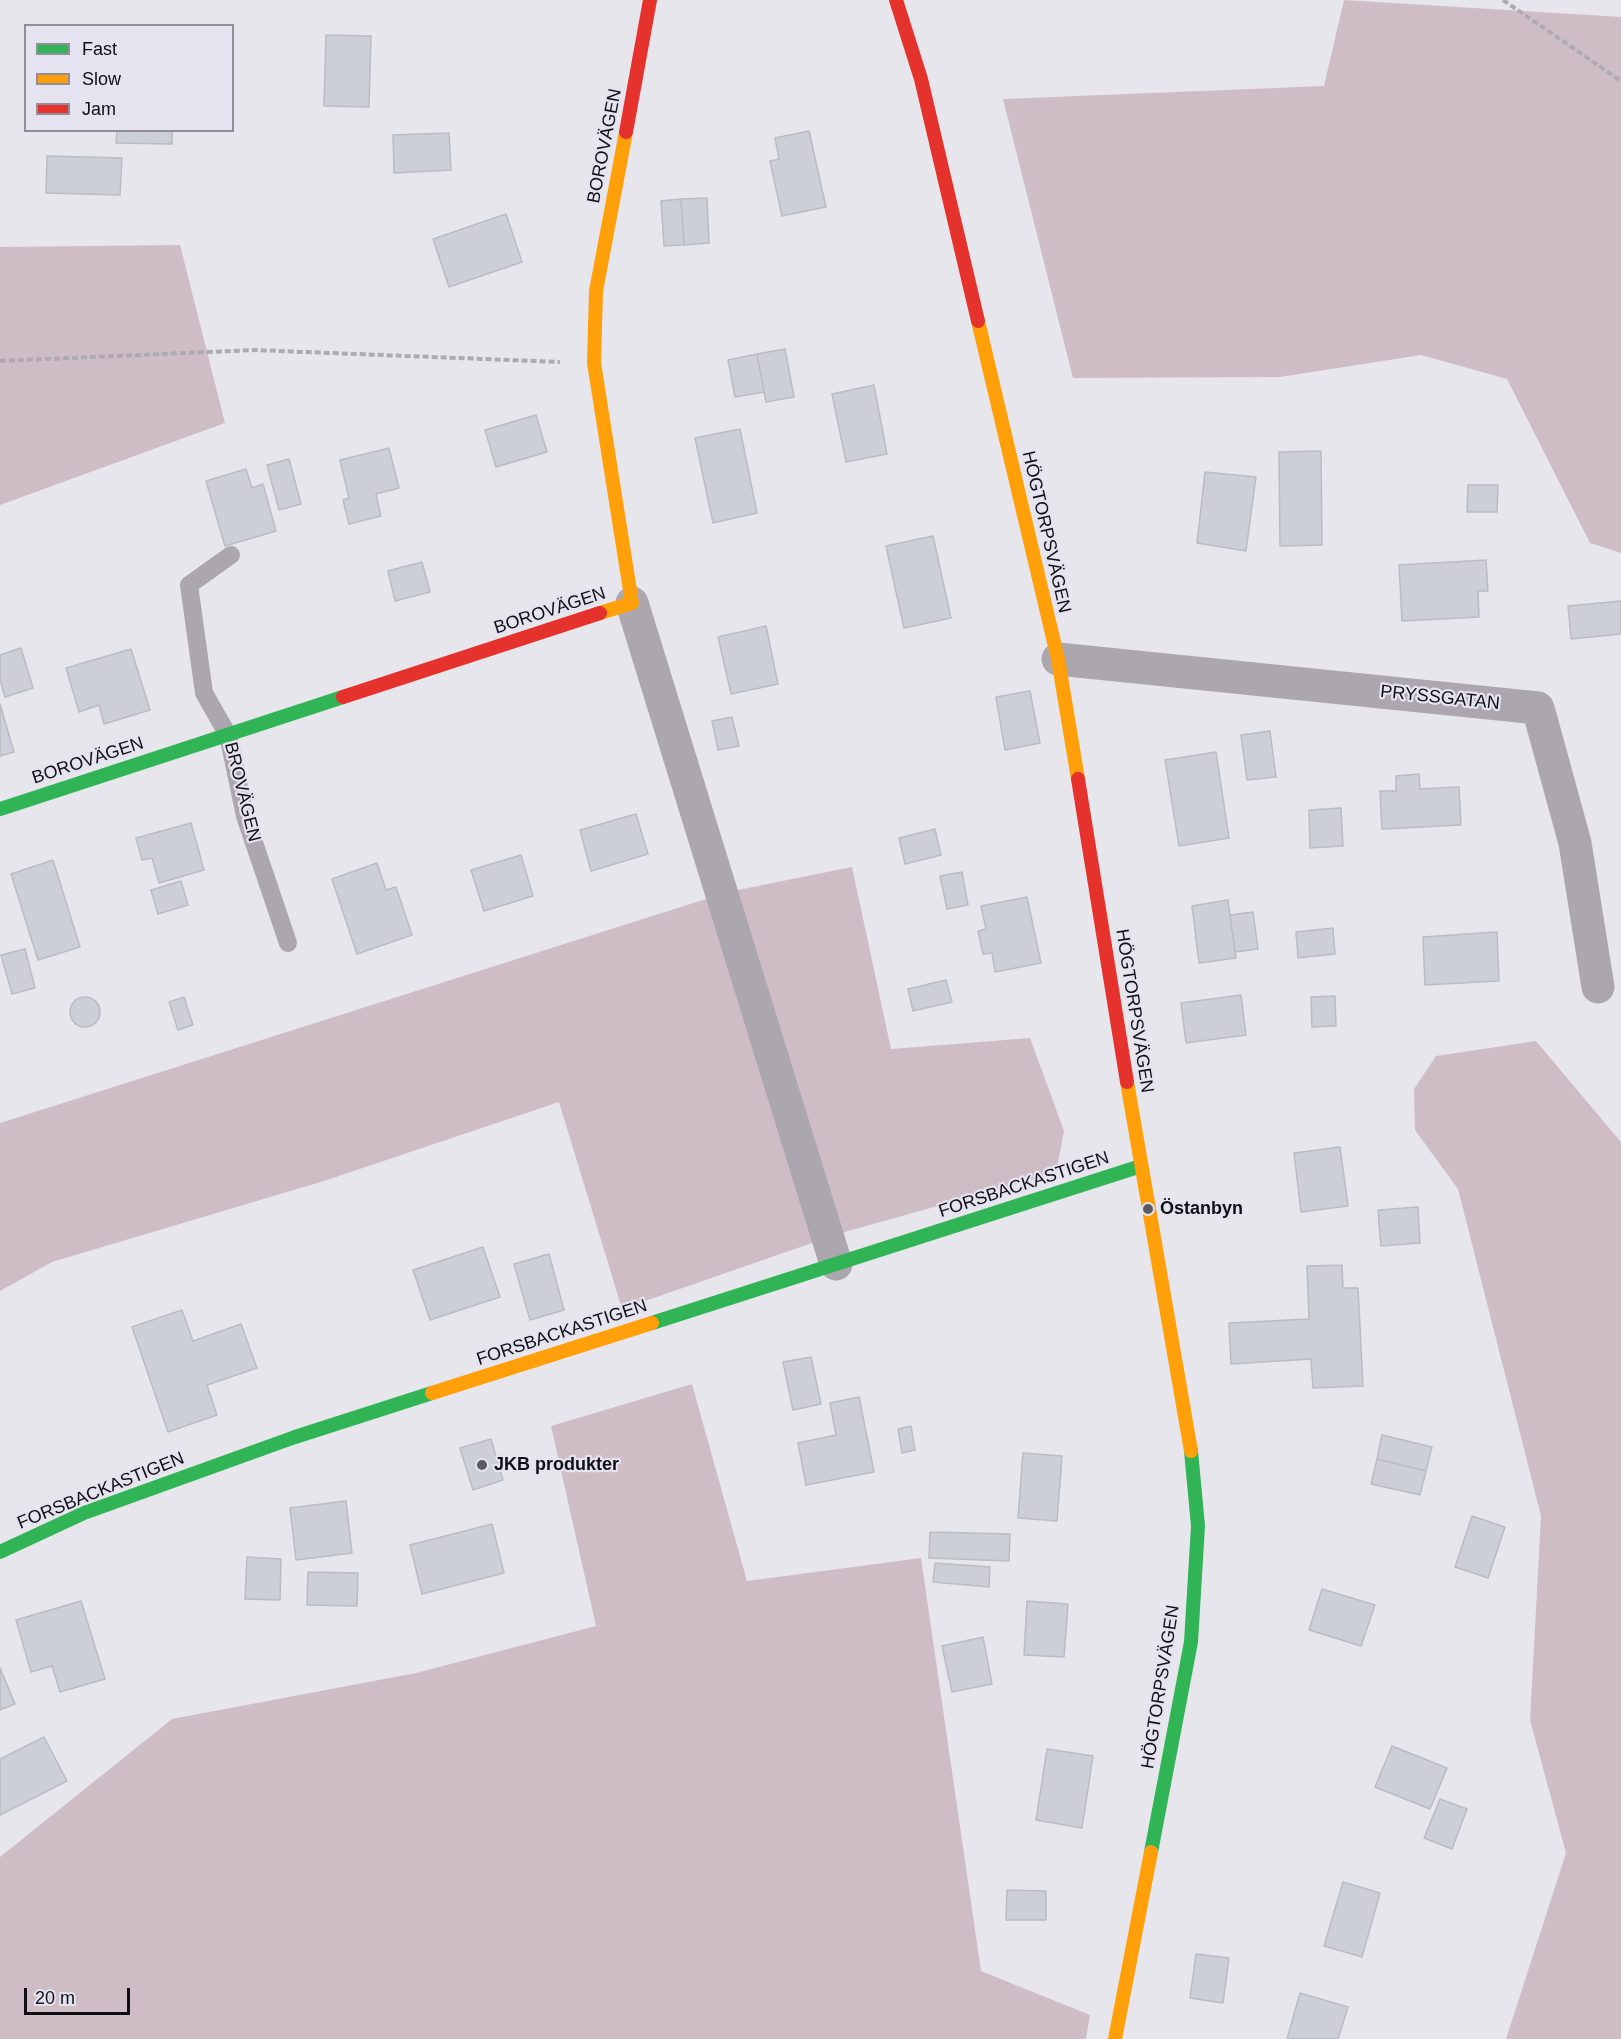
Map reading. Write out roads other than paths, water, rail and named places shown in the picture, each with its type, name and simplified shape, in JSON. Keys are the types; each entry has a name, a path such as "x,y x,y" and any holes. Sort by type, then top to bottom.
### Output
{"street":[{"name":"BOROVÄGEN","path":"0,809 632,603 594,363 597,291 650,0"},
{"name":"HÖGTORPSVÄGEN","path":"896,0 921,79 1058,659 1141,1166 1188,1424 1198,1526 1191,1642 1115,2039"},
{"path":"632,603 836,1264"},
{"name":"PRYSSGATAN","path":"1058,659 1538,708 1575,843 1598,987"},
{"name":"FORSBACKASTIGEN","path":"0,1552 84,1513 295,1437 1141,1166"}],"lane":[{"name":"BROVÄGEN","path":"231,555 189,585 204,693 228,735 245,816 288,943"}],"place":[{"name":"Östanbyn","path":"1148,1209"},
{"name":"JKB produkter","path":"482,1465"}]}
